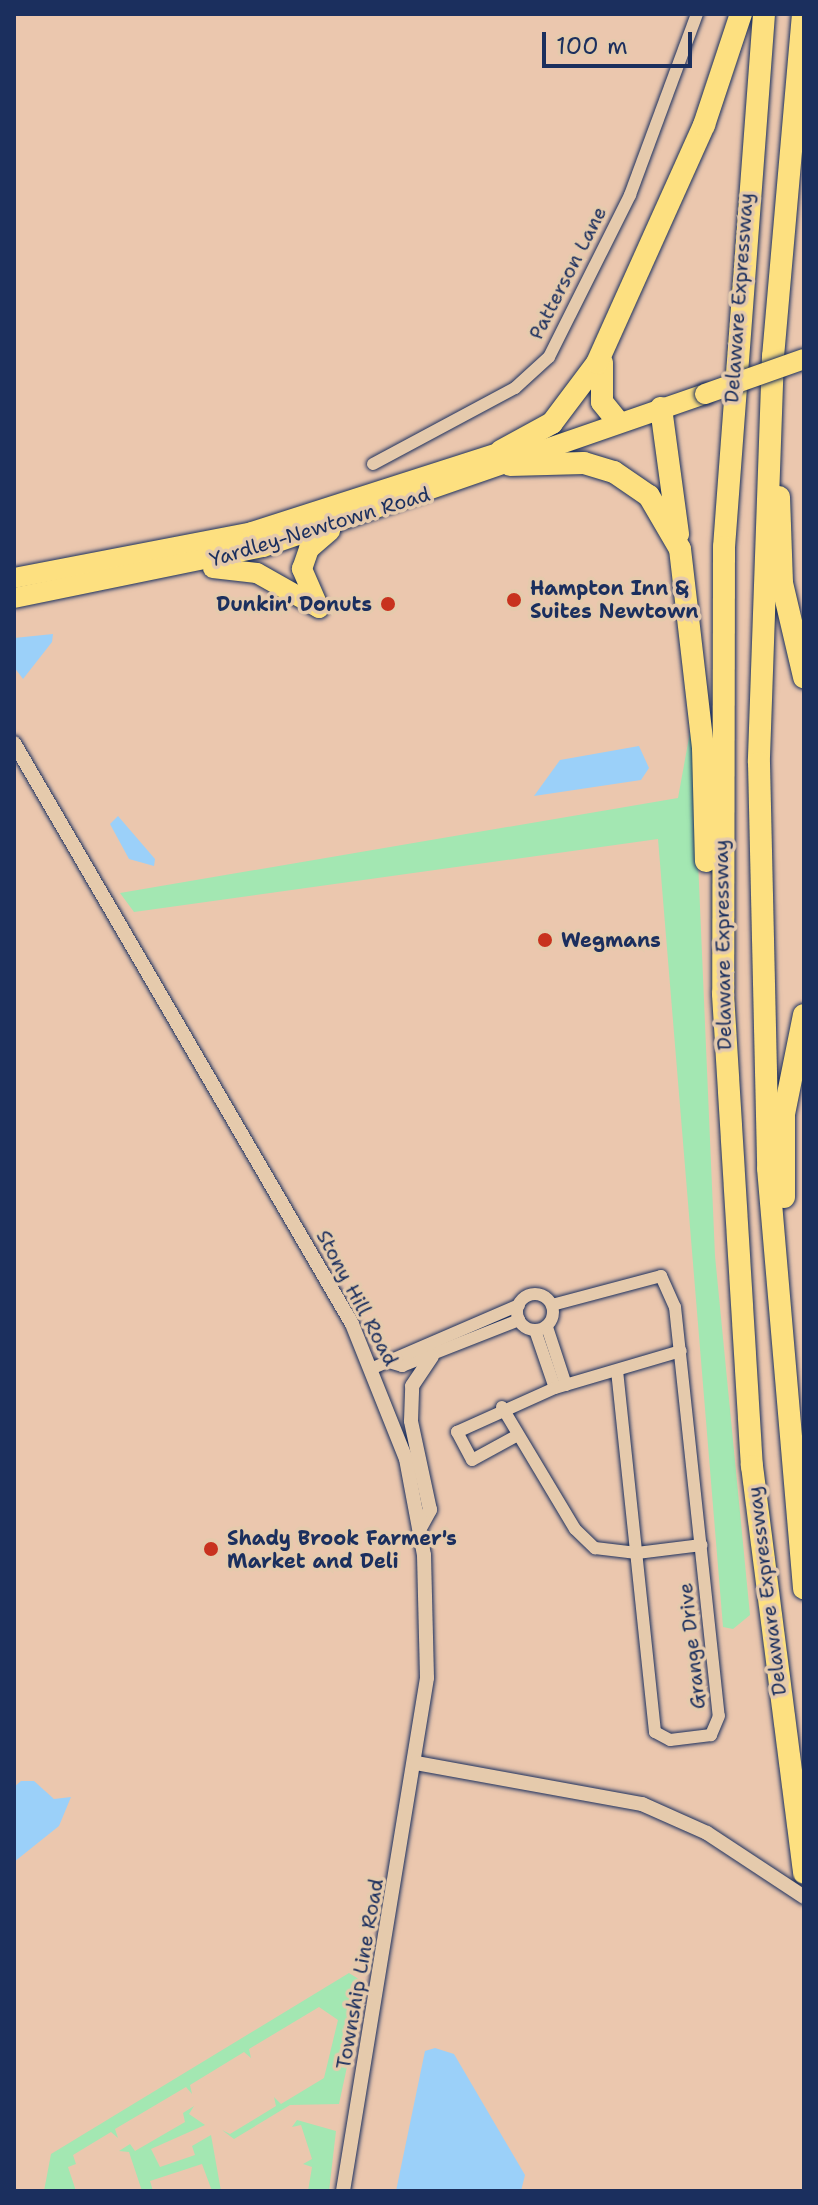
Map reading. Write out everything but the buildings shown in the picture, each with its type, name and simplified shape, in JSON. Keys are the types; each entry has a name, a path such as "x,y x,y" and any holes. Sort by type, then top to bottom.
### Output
{"highway":[{"path":"506,458 564,411 605,346 704,125 741,14"},
{"name":"Delaware Expressway","path":"764,14 739,272 724,547 726,1084 752,1466 795,1880"},
{"name":"Delaware Expressway","path":"803,14 778,291 760,640 760,931 768,1168 804,1588"},
{"path":"778,291 782,583 804,677"},
{"path":"605,346 599,391 618,422"},
{"name":"Yardley-Newtown Road","path":"14,578 252,532 506,458 804,359"},
{"path":"661,408 703,748 709,968 726,1084"},
{"path":"506,458 584,463 614,472 649,496 680,549"},
{"name":"Yardley-Newtown Road","path":"14,598 99,584 343,522 506,458"},
{"path":"99,584 240,568 319,608 302,569 309,549 343,522"},
{"path":"804,1015 788,1080 784,1163 804,1513"}],"street":[{"name":"Patterson Lane","path":"373,464 515,388 549,357 630,195 697,14"},
{"name":"Stony Hill Road","path":"14,743 373,1368 399,1434 420,1528 429,1636 416,1763"},
{"name":"Grange Drive","path":"552,1305 661,1276 675,1307 719,1727 670,1740 655,1732 617,1371"},
{"path":"373,1368 389,1362 401,1351 519,1305 538,1294 552,1305 541,1328 561,1387"},
{"path":"519,1305 519,1320"},
{"path":"389,1362 402,1366 519,1320 541,1328"},
{"path":"516,1436 472,1460 457,1432 502,1407 681,1351"},
{"path":"420,1528 430,1510 411,1421 412,1386 432,1356"},
{"path":"502,1407 516,1436 575,1529 595,1548 637,1553 702,1545"},
{"path":"416,1763 642,1804 695,1826 795,1880 804,1897"},
{"name":"Township Line Road","path":"343,2191 416,1763"}],"green space":[{"path":"692,721 715,1256 750,1615 733,1629 723,1627 658,839 134,912 120,893 678,798"},
{"path":"349,1973 365,1983 339,2104 290,2105 234,2139 222,2130 230,2134 276,2106 274,2097 281,2104 324,2078 338,2020 319,2007 249,2049 251,2058 244,2052 190,2085 192,2094 186,2087 115,2129 118,2138 111,2132 73,2155 76,2164 68,2167 76,2191 44,2191 51,2154"},
{"path":"194,2106 189,2114 205,2125 151,2149 160,2167 195,2155 192,2146 211,2135 221,2191 212,2191 202,2164 150,2181 153,2191 142,2191 129,2152 119,2151 130,2144 135,2151 185,2122 183,2113"},
{"path":"297,2120 336,2131 329,2191 308,2191 312,2167 303,2164 312,2159 301,2125 292,2127"}],"water":[{"path":"53,634 52,642 23,679 14,667 14,638"},
{"path":"639,746 649,768 641,780 534,796 560,760"},
{"path":"118,816 155,859 154,866 129,859 110,824"},
{"path":"21,1781 34,1781 54,1799 71,1797 59,1826 14,1862 14,1787"},
{"path":"435,2048 454,2054 525,2175 521,2191 396,2191 425,2051"}],"place":[{"name":"Hampton Inn & Suites Newtown","path":"514,600"},
{"name":"Dunkin' Donuts","path":"388,604"},
{"name":"Wegmans","path":"545,940"},
{"name":"Shady Brook Farmer's Market and Deli","path":"211,1549"}]}
